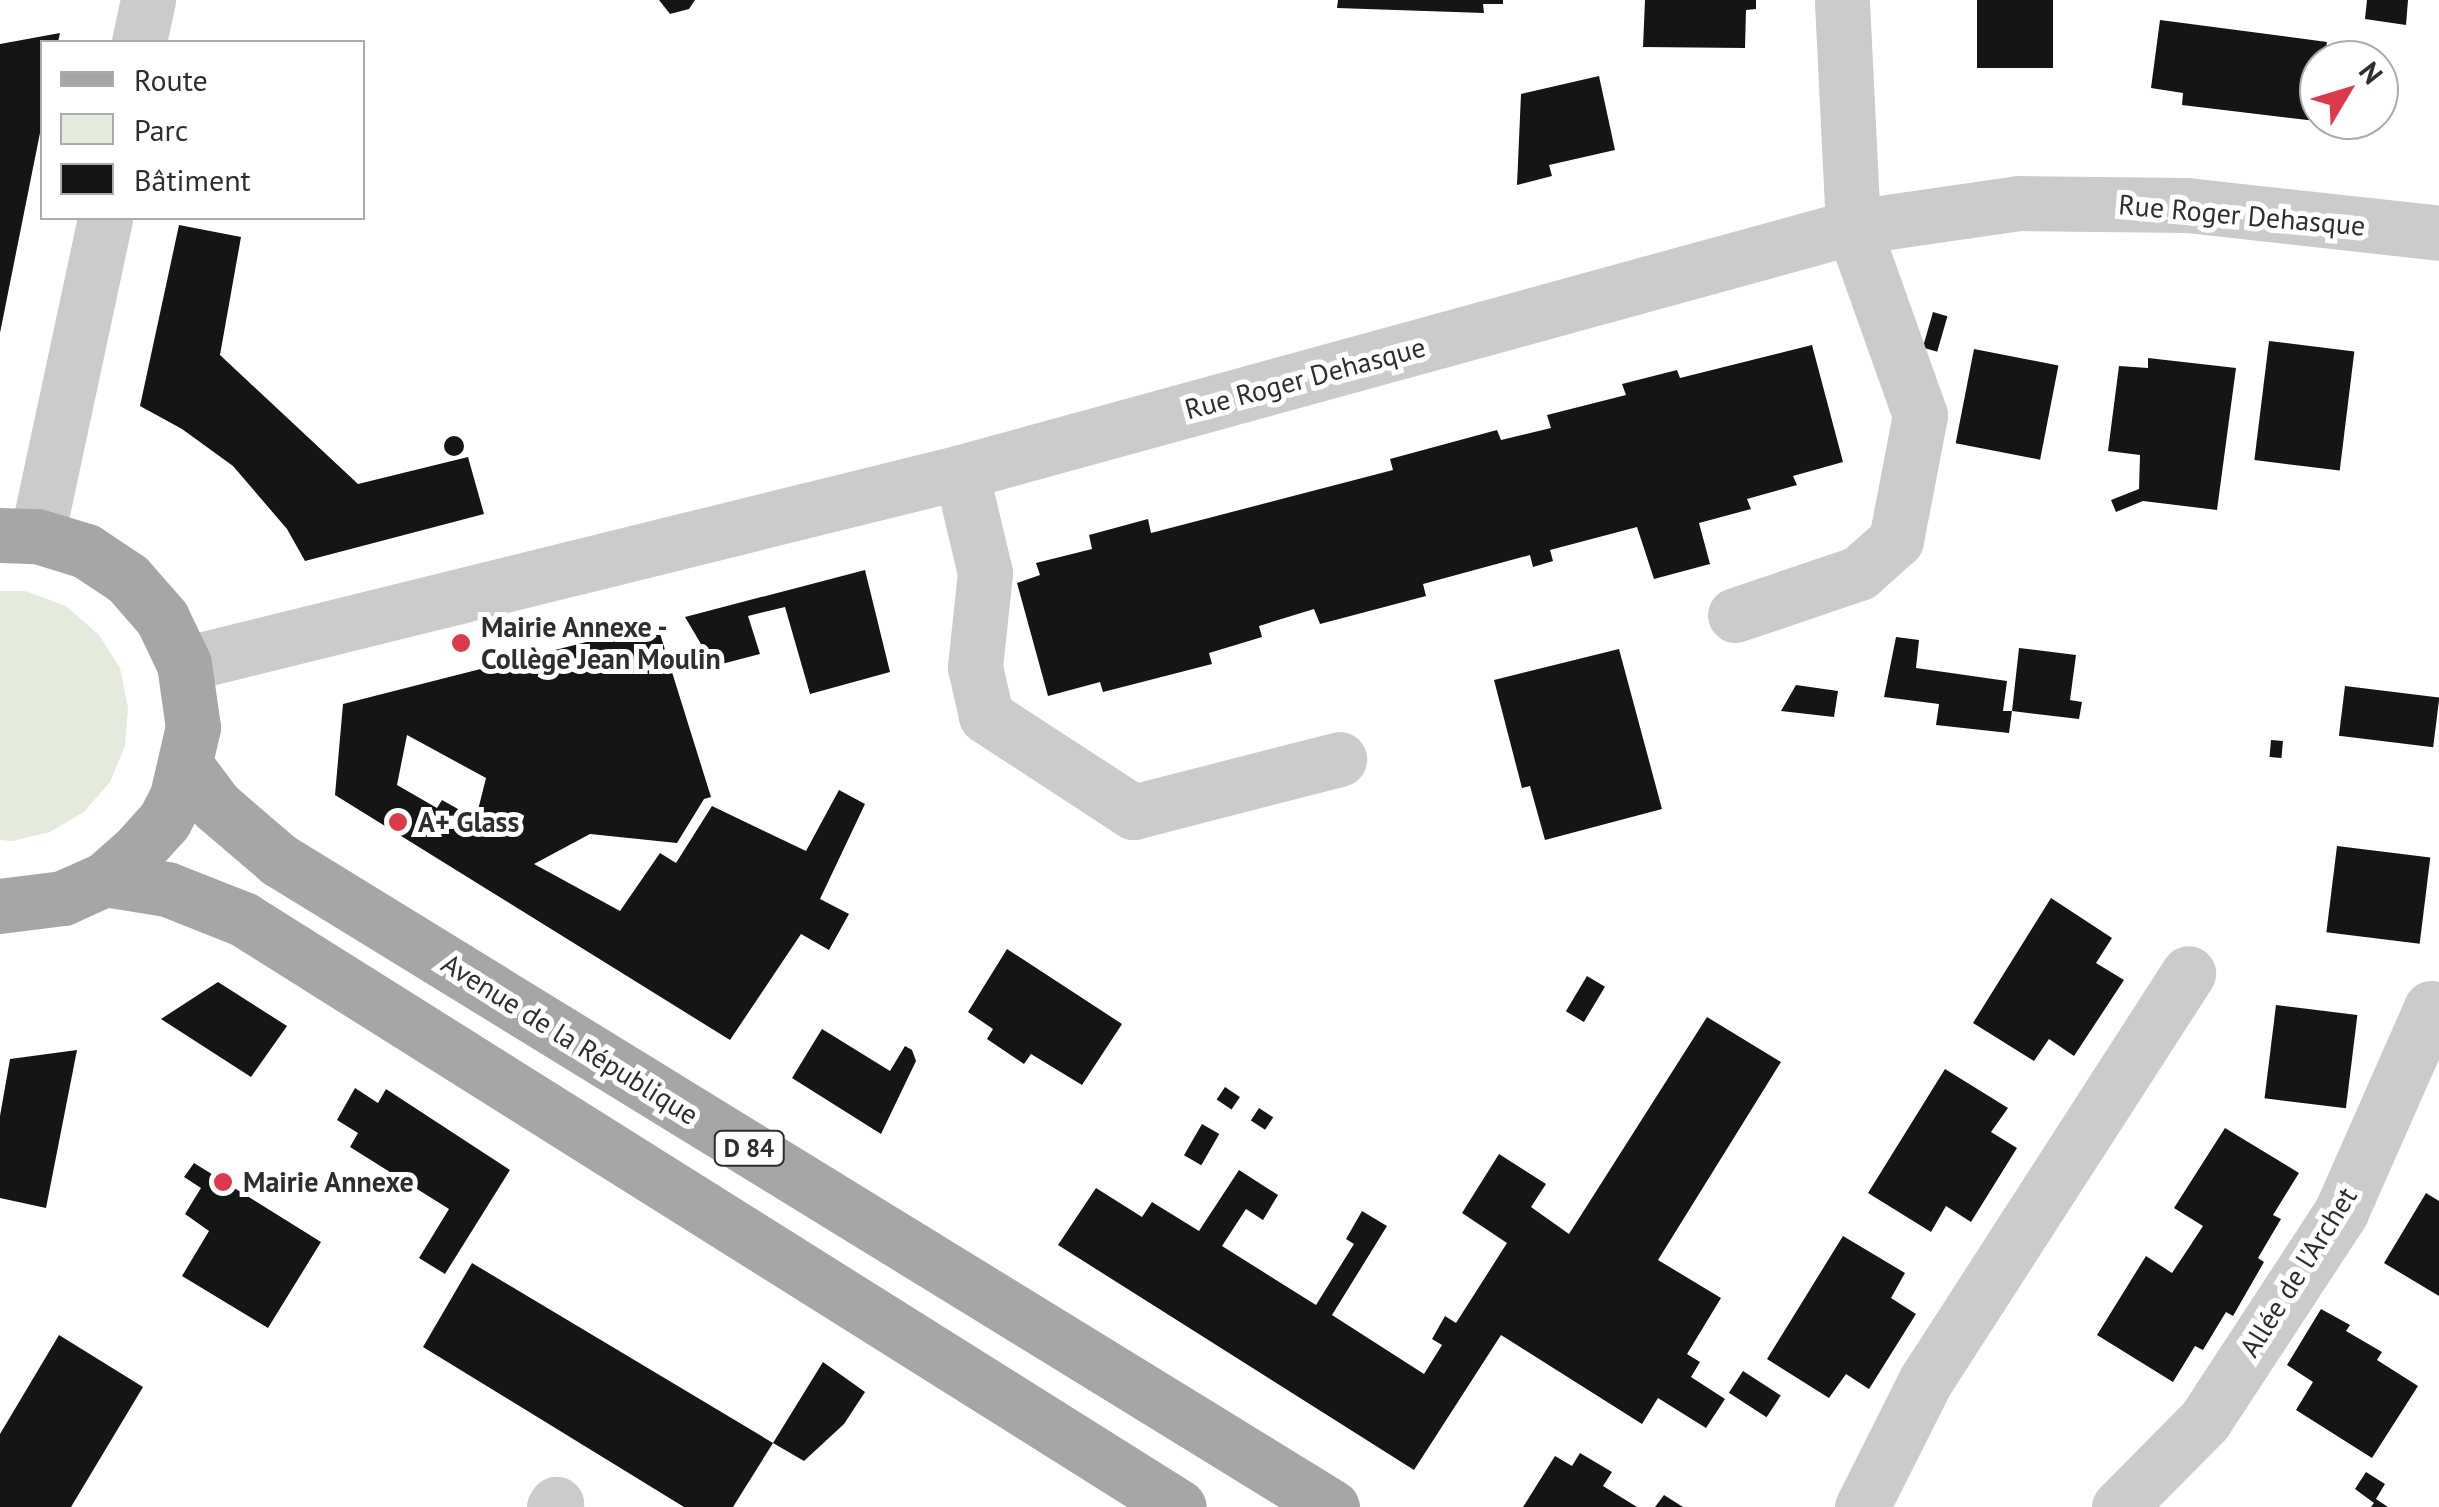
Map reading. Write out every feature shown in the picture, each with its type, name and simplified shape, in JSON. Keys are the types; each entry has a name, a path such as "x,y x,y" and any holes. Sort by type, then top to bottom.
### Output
{"main road":[{"path":"0,906 64,898 105,879 164,821 186,766 192,726 184,664 162,618 128,579 86,551 18,536"},
{"name":"Avenue de la République","path":"186,766 216,806 279,860 1332,1507"},
{"name":"D 84","path":"105,879 167,889 243,920 1179,1507"}],"street":[{"path":"139,40 148,0"},
{"path":"1735,615 1860,572 1896,540 1920,415 1854,227 1842,0"},
{"name":"Rue Roger Dehasque","path":"184,664 961,472 1854,227 2018,203 2188,206 2439,233"},
{"path":"18,536 103,220"},
{"path":"961,472 985,574 975,667 986,716 1133,812 1340,759"},
{"path":"1862,1507 1926,1380 2188,973"},
{"name":"Allée de l'Archet","path":"2118,1507 2205,1420 2341,1212 2431,1008"}],"green space":[{"path":"0,591 25,591 66,606 99,635 120,668 128,707 125,746 110,782 84,812 50,832 12,841 0,840"}],"building":[{"path":"659,0 695,0 689,9 670,14"},
{"path":"1338,0 1503,0 1503,4 1483,4 1484,13 1337,8"},
{"path":"1645,0 1756,0 1756,9 1746,10 1745,48 1643,47"},
{"path":"1977,0 2053,0 2053,68 1977,68"},
{"path":"2367,0 2408,0 2406,25 2365,19"},
{"path":"2160,20 2312,40 2299,40 2299,119 2182,105 2183,93 2151,88"},
{"path":"60,33 58,40 40,40 40,133 0,333 0,44"},
{"path":"1599,76 1615,150 1549,165 1552,176 1517,185 1521,94"},
{"path":"179,225 241,237 220,355 358,484 468,457 484,514 305,561 287,529 233,466 182,429 140,406"},
{"path":"1933,312 1947,316 1937,352 1923,348"},
{"path":"2269,341 2354,351 2340,471 2254,460"},
{"path":"1812,345 1843,462 1793,476 1797,485 1747,499 1751,509 1699,523 1710,564 1654,579 1637,527 1550,550 1553,561 1533,567 1530,555 1423,584 1426,596 1320,624 1314,609 1259,626 1262,637 1209,653 1212,664 1103,692 1100,682 1048,696 1017,583 1040,575 1036,563 1092,549 1089,535 1148,519 1151,533 1393,470 1390,459 1497,430 1501,440 1551,428 1547,415 1626,395 1622,384 1677,370 1680,378"},
{"path":"1974,349 2058,365 2040,460 1956,443"},
{"path":"2148,358 2236,368 2217,510 2143,501 2116,512 2111,500 2139,489 2140,455 2108,451 2119,366 2148,368"},
{"path":"454,436 464,446 454,456 444,446"},
{"path":"865,570 890,672 810,694 785,607 748,616 760,654 714,666 685,617"},
{"path":"657,624 711,797 704,799 677,843 590,834 534,864 620,911 660,853 676,863 712,806 806,851 839,790 865,804 820,899 849,914 829,950 801,934 730,1040 335,795 343,704","holes":["407,735 486,778 477,814 493,819 490,833 453,817 458,809 442,800 437,808 397,785"]},
{"path":"1896,637 1919,640 1916,668 2007,681 2003,711 2012,711 2009,733 1936,725 1939,704 1884,697"},
{"path":"2019,648 2076,655 2070,700 2082,702 2079,719 2012,711"},
{"path":"1619,649 1662,809 1545,840 1530,786 1522,788 1494,680"},
{"path":"1796,685 1838,691 1834,717 1781,711"},
{"path":"2345,686 2439,698 2433,747 2339,736"},
{"path":"2271,740 2283,741 2281,758 2270,757"},
{"path":"2337,846 2430,857 2420,944 2326,932"},
{"path":"2051,898 2112,938 2096,963 2124,980 2074,1056 2049,1039 2034,1061 1973,1023"},
{"path":"1007,949 1122,1024 1082,1085 1031,1054 1024,1064 987,1039 993,1029 968,1012"},
{"path":"1587,976 1605,987 1584,1022 1566,1011"},
{"path":"218,982 287,1026 251,1077 161,1019"},
{"path":"2276,1005 2357,1015 2346,1108 2265,1098"},
{"path":"1707,1017 1781,1062 1658,1260 1721,1298 1687,1354 1700,1362 1691,1377 1725,1399 1706,1428 1658,1398 1642,1424 1501,1335 1414,1470 1058,1245 1096,1188 1142,1217 1152,1202 1199,1231 1239,1170 1278,1195 1263,1220 1246,1209 1222,1246 1316,1305 1354,1244 1346,1239 1362,1211 1387,1226 1332,1315 1424,1374 1442,1345 1432,1339 1445,1316 1456,1323 1507,1243 1462,1213 1499,1154 1546,1184 1531,1207 1569,1234"},
{"path":"822,1029 890,1071 905,1046 912,1050 916,1061 881,1134 792,1078"},
{"path":"77,1050 46,1208 0,1198 0,1116 10,1059"},
{"path":"1945,1069 2008,1108 1991,1132 2017,1148 1971,1222 1946,1206 1931,1232 1868,1193"},
{"path":"1225,1087 1240,1097 1232,1110 1217,1099"},
{"path":"355,1088 378,1103 386,1089 510,1170 445,1274 419,1258 449,1209 350,1147 358,1133 337,1120"},
{"path":"1259,1108 1273,1117 1265,1130 1251,1121"},
{"path":"1202,1124 1219,1134 1201,1165 1184,1155"},
{"path":"2225,1128 2299,1173 2273,1215 2281,1219 2258,1258 2264,1262 2233,1316 2226,1312 2203,1350 2195,1346 2173,1382 2097,1335 2146,1256 2172,1273 2203,1226 2174,1208"},
{"path":"194,1163 321,1242 268,1328 182,1276 209,1231 185,1214 201,1188 184,1177"},
{"path":"2426,1193 2439,1201 2439,1296 2384,1263"},
{"path":"1843,1236 1905,1273 1891,1298 1916,1314 1869,1389 1846,1374 1829,1398 1767,1359"},
{"path":"472,1263 773,1443 733,1507 684,1507 423,1347"},
{"path":"2321,1309 2350,1325 2346,1331 2382,1352 2377,1360 2418,1386 2372,1458 2296,1410 2313,1382 2287,1365"},
{"path":"59,1335 143,1387 71,1507 0,1507 0,1434"},
{"path":"823,1362 865,1392 844,1424 804,1461 773,1443"},
{"path":"1743,1371 1781,1396 1767,1417 1729,1393"},
{"path":"1580,1453 1612,1472 1603,1486 1637,1507 1523,1507 1555,1456 1572,1466"},
{"path":"2366,1472 2385,1484 2376,1499 2388,1507 2371,1507 2374,1503 2355,1489"},
{"path":"1664,1495 1683,1507 1655,1507"}],"place":[{"name":"Mairie Annexe - Collège Jean Moulin","path":"461,643"},
{"name":"A+ Glass","path":"398,822"},
{"name":"Mairie Annexe","path":"223,1182"}]}
